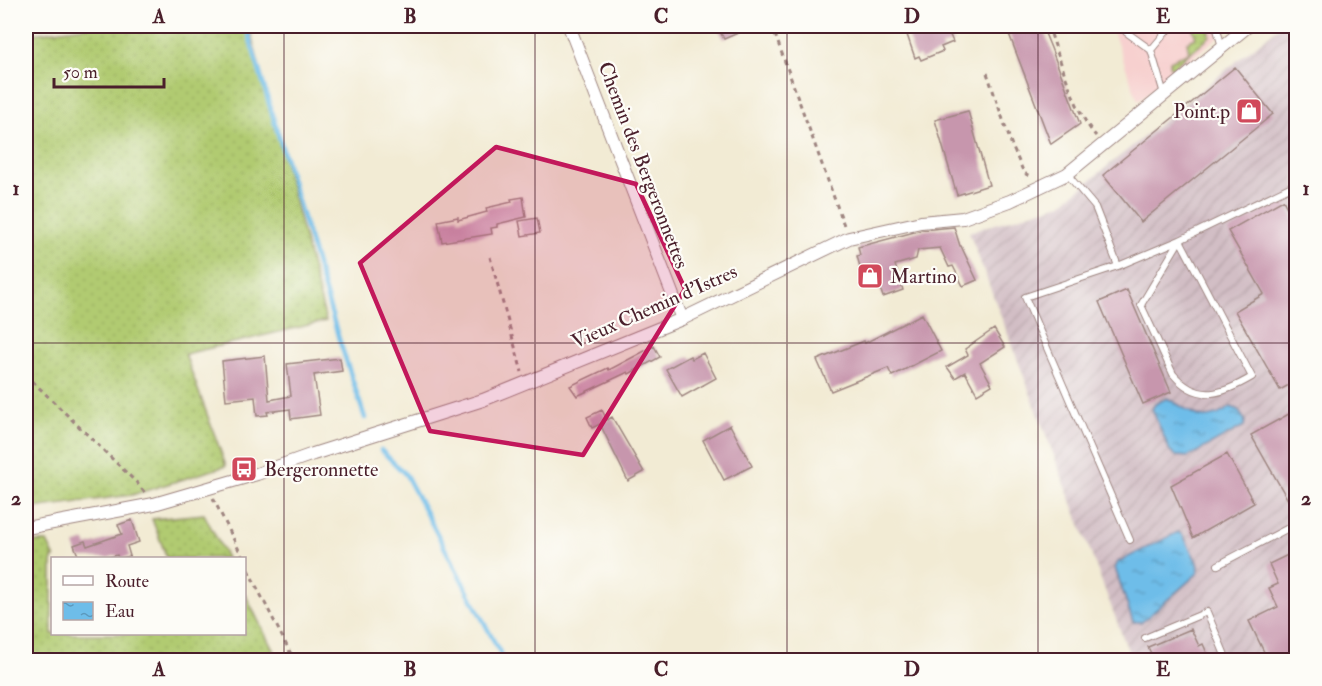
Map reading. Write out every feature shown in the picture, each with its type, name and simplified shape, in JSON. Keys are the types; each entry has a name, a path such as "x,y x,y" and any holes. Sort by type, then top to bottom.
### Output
{"street":[{"name":"Chemin des Bergeronnettes","path":"569,26 682,318"},
{"name":"Vieux Chemin d'Istres","path":"26,528 154,504 208,489 483,400 682,318 849,238 921,222 963,218 1010,201 1067,174 1248,26"}],"lane":[{"path":"1124,26 1126,32 1151,50 1164,94"},
{"path":"1151,50 1171,26"},
{"path":"1216,26 1222,47"},
{"path":"1067,174 1095,207 1118,266"},
{"path":"1130,540 1026,297 1118,266 1180,240 1296,184"},
{"path":"1180,240 1252,377 1234,387 1209,394 1195,392 1181,384 1173,374 1141,305 1180,240"},
{"path":"1218,565 1296,524"},
{"path":"1145,638 1207,612 1227,660"}],"path":[{"path":"772,26 849,238"},
{"path":"1048,26 1078,106 1091,130 1104,144"},
{"path":"987,73 1012,146 1024,173 1044,185"},
{"path":"490,257 525,382"},
{"path":"26,375 136,483 154,504"},
{"path":"208,489 242,557"},
{"path":"246,564 294,660"}],"highlighted area":[{"path":"496,147 636,184 685,289 583,455 430,431 360,263"}],"shaded area":[{"path":"1111,26 1232,26 1138,101"},
{"path":"1280,26 1296,26 1296,660 1124,660 1130,656 969,232 1061,204"}],"green space":[{"path":"91,26 249,26 326,321 185,354 226,466 132,495 26,509 26,35"},
{"path":"1192,26 1209,26 1210,36 1172,68 1169,66 1170,61 1189,52 1187,42 1196,38"},
{"path":"204,514 226,557 167,557 152,519"},
{"path":"26,542 47,542 54,557 51,557 51,635 246,635 246,596 278,660 26,660"}],"water":[{"path":"1167,398 1198,416 1212,416 1231,407 1237,409 1245,420 1244,426 1188,457 1176,456 1170,451 1152,409 1155,404"},
{"path":"1178,532 1183,535 1199,566 1198,573 1142,622 1133,622 1115,568 1118,562"}],"building":[{"path":"717,26 754,26 724,39"},
{"path":"904,26 946,26 953,42 941,47 943,51 921,60 919,56 915,58"},
{"path":"1006,26 1042,26 1080,124 1051,144"},
{"path":"1235,67 1273,114 1141,222 1103,175"},
{"path":"968,111 989,185 957,195 935,120"},
{"path":"523,197 526,217 497,224 497,227 491,228 492,234 442,242 438,221 458,217 458,220 487,212 486,208"},
{"path":"1283,200 1296,225 1296,381 1280,390 1235,311 1264,294 1228,231"},
{"path":"537,218 540,233 522,236 519,221"},
{"path":"954,227 960,246 977,280 963,286 953,266 949,267 940,248 918,250 916,259 895,265 903,290 883,297 874,270 862,274 857,256 860,255 858,247 922,230"},
{"path":"1127,290 1171,392 1143,404 1099,302"},
{"path":"922,314 941,351 892,376 888,368 831,391 817,360 864,341 865,343"},
{"path":"994,329 1005,347 980,363 992,385 977,394 965,372 955,378 947,367 968,355 965,349"},
{"path":"654,346 660,357 629,374 628,372 577,396 570,386 608,368 609,370"},
{"path":"703,353 716,378 682,397 666,369 690,356 692,359"},
{"path":"265,356 269,400 291,396 287,364 340,358 342,371 314,375 320,415 291,419 290,409 267,412 268,415 257,416 255,397 226,400 222,361"},
{"path":"602,410 607,420 612,417 644,472 628,481 600,424 592,428 587,417"},
{"path":"1296,410 1296,514 1251,435"},
{"path":"730,425 752,466 724,480 703,440"},
{"path":"1227,454 1254,503 1193,538 1171,485"},
{"path":"132,520 139,542 127,546 130,556 79,557 74,545 85,541 87,546 122,534 118,525"},
{"path":"1296,551 1296,600 1292,602 1296,611 1296,660 1268,660 1249,621 1278,607 1269,588 1278,584 1269,564"},
{"path":"1191,629 1199,646 1203,644 1208,655 1203,657 1205,660 1154,660 1148,647"}],"waterway":[{"path":"246,26 339,339 365,418"},
{"path":"381,450 406,475 504,660"}],"place":[{"name":"Point.p","path":"1249,111"},
{"name":"Martino","path":"870,276"},
{"name":"Bergeronnette","path":"244,469"}]}
